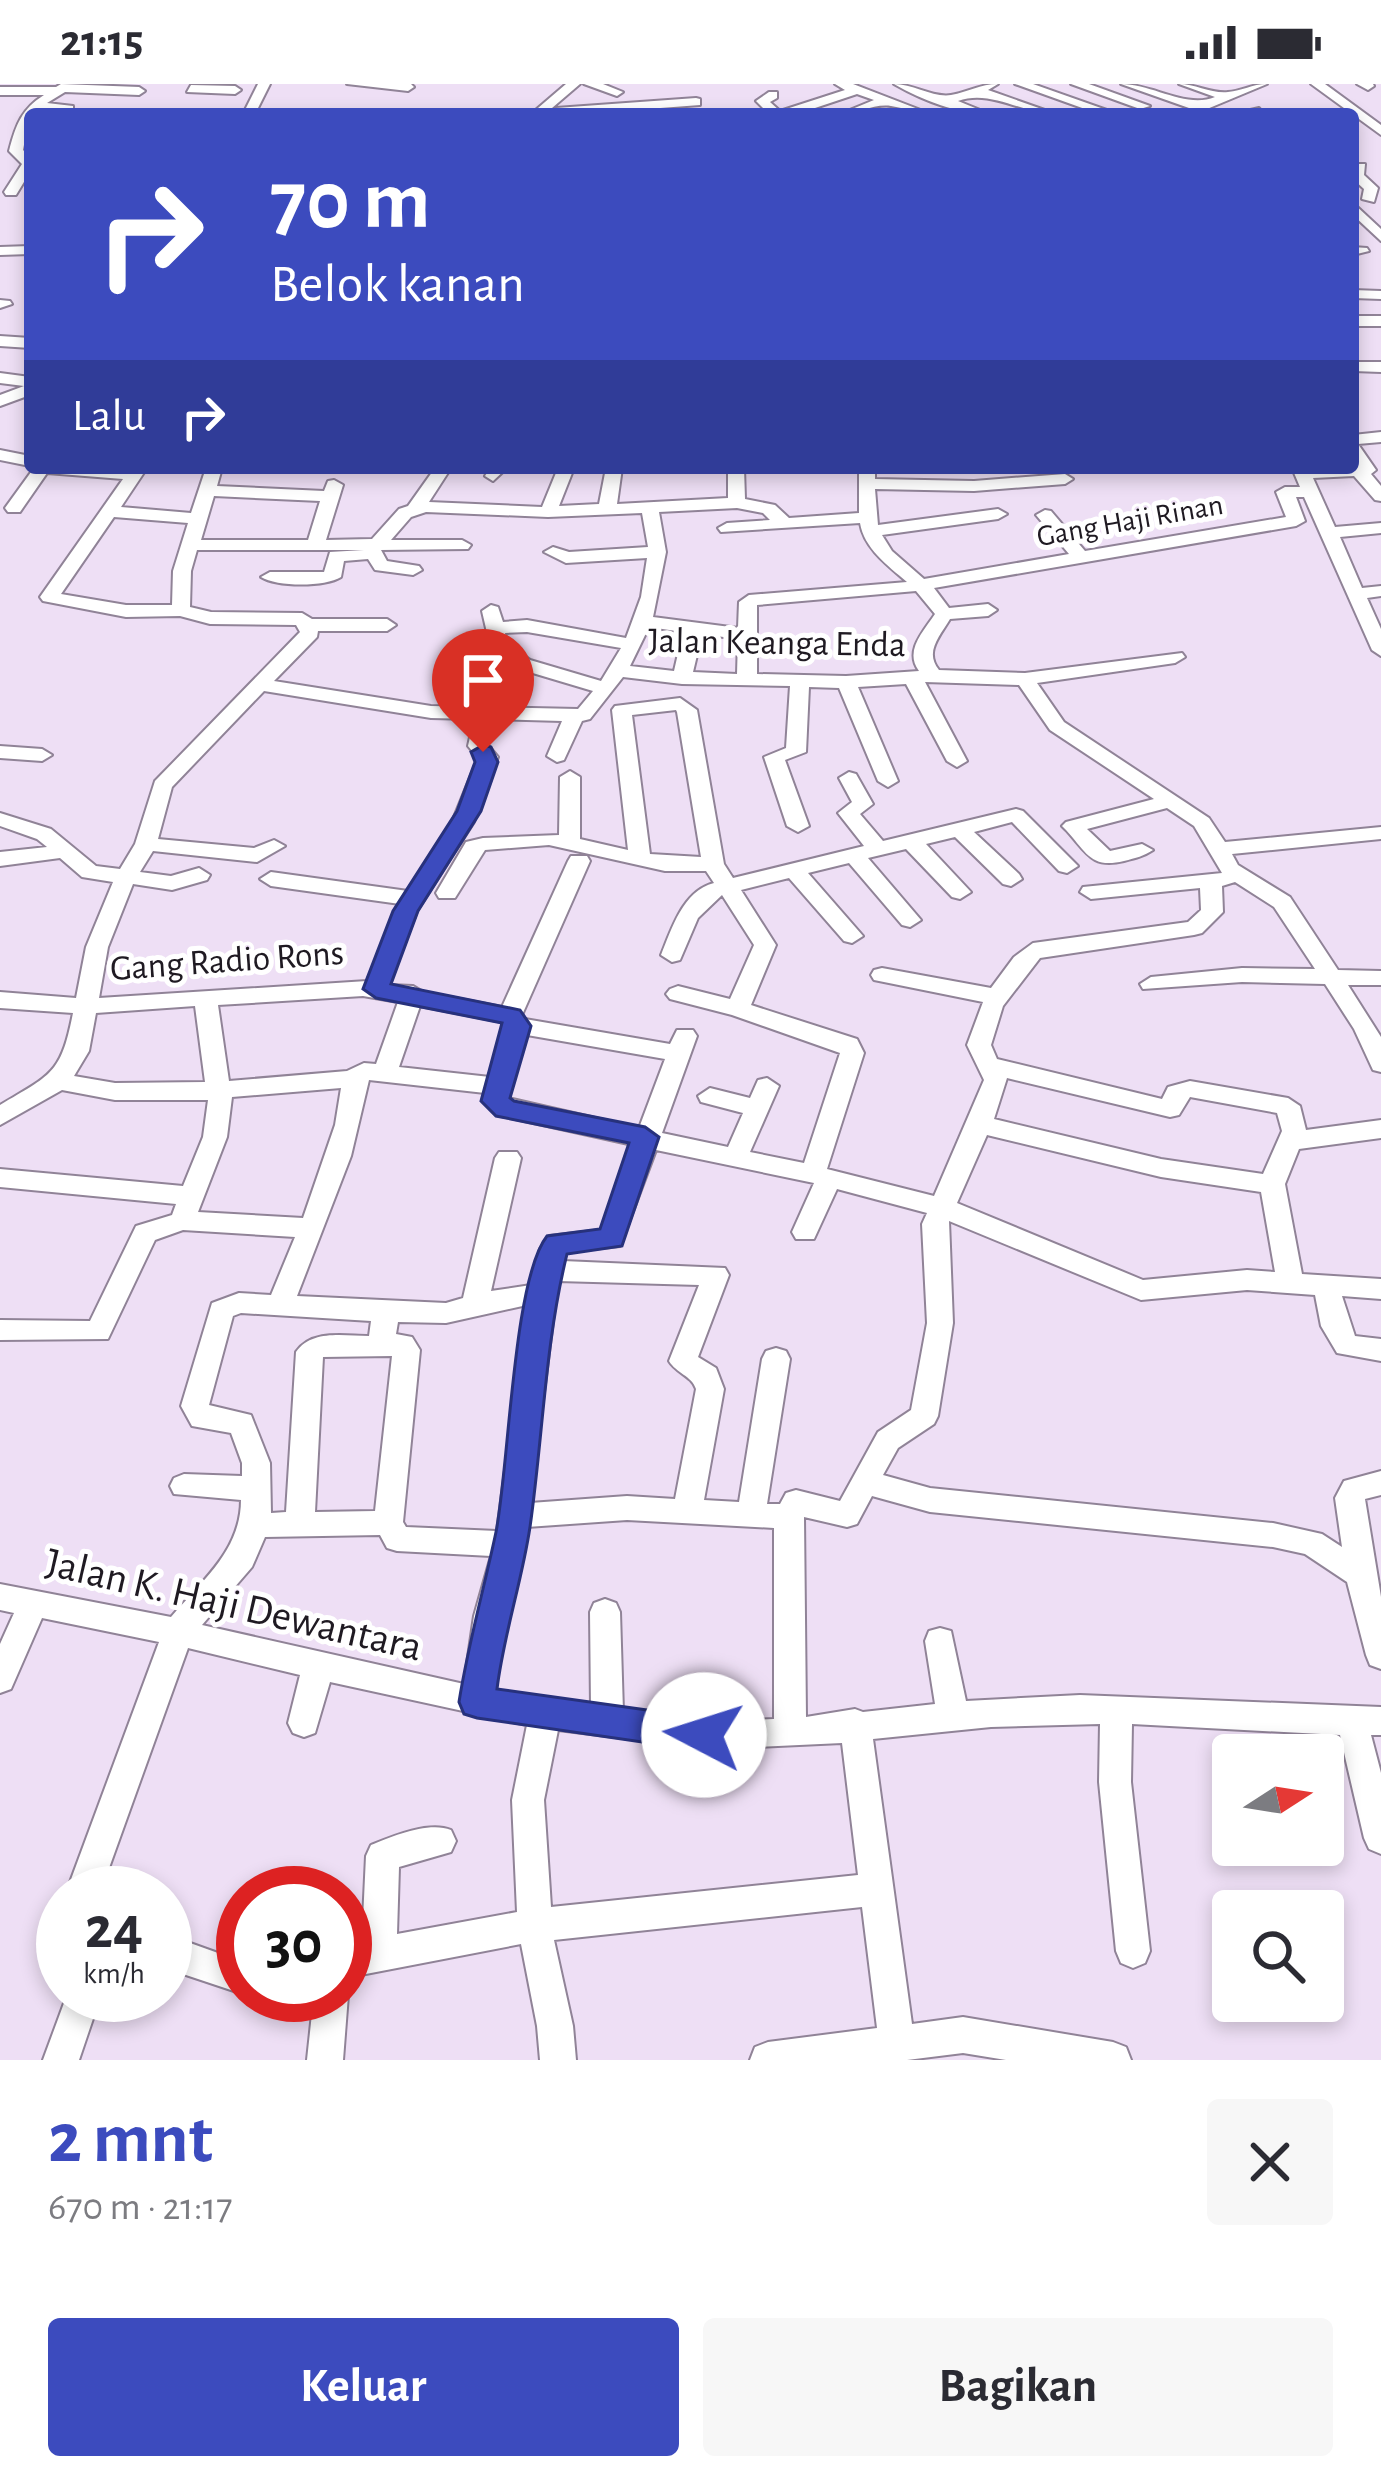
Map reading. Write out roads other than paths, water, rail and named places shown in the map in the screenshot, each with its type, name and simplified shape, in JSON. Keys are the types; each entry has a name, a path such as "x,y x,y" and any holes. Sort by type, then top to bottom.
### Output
{"street":[{"path":"353,84 408,87"},
{"path":"544,108 574,84"},
{"path":"561,108 591,84 617,92"},
{"path":"841,84 905,108"},
{"path":"900,84 966,108"},
{"path":"929,108 992,84"},
{"path":"1021,84 1094,108"},
{"path":"1077,84 1144,106"},
{"path":"1127,84 1199,107 1261,84"},
{"path":"1185,84 1227,94"},
{"path":"1204,84 1227,94"},
{"path":"1317,84 1350,108"},
{"path":"667,86 680,104"},
{"path":"33,106 64,88"},
{"path":"191,89 235,90"},
{"path":"976,89 1032,108"},
{"path":"799,108 857,90"},
{"path":"0,91 139,91"},
{"path":"772,108 761,100 773,95"},
{"path":"1138,108 1168,98"},
{"path":"863,108 886,100"},
{"path":"624,108 696,102"},
{"path":"33,106 57,108"},
{"path":"1359,175 1371,188 1359,198"},
{"path":"1359,203 1381,237"},
{"path":"1369,470 1381,496"},
{"path":"14,508 40,474"},
{"path":"136,474 49,597 126,611 181,610 210,618 279,616 309,625 387,625"},
{"path":"181,610 190,545 212,474"},
{"path":"270,577 332,577 336,556 374,548 416,508 438,474"},
{"path":"548,512 564,474"},
{"path":"607,509 613,474"},
{"path":"736,474 737,503"},
{"path":"1348,474 1302,483 1381,650"},
{"path":"944,614 866,525 866,476 974,486 1065,478"},
{"name":"Gang Haji Rinan","path":"744,634 748,602 755,598 915,585 1253,526 1289,526 1296,521 1302,483"},
{"path":"206,491 330,488 315,544"},
{"path":"416,508 548,512 737,503 769,509 783,522"},
{"path":"260,685 342,701 485,716 583,715 619,671 642,621 660,528 650,508"},
{"path":"110,511 199,519"},
{"path":"727,527 783,522 866,525 998,514"},
{"path":"1045,514 1082,558"},
{"path":"1329,533 1381,528"},
{"path":"190,545 374,548 462,544"},
{"path":"374,548 390,569 413,570"},
{"path":"553,552 566,558 657,551"},
{"path":"1355,594 1381,591"},
{"path":"944,614 988,610"},
{"path":"944,614 922,650 922,662 958,761"},
{"path":"605,689 523,664 498,646 493,620 634,645"},
{"path":"642,621 744,634 747,679"},
{"path":"0,1116 61,1080 77,1051 89,973 124,880 146,844 163,785 310,633 309,625"},
{"path":"682,678 694,627"},
{"name":"Jalan Keanga Enda","path":"619,671 682,678 846,682 1025,679 1174,658"},
{"path":"1025,679 1057,726 1202,822 1240,877 1282,902 1365,1028 1381,1064"},
{"path":"798,826 774,757 796,752 800,680"},
{"path":"846,682 888,781"},
{"path":"640,857 622,710 680,704 687,710 719,874 762,932 765,945 738,1009"},
{"path":"376,989 414,899 466,816 488,758 478,746 485,716"},
{"path":"557,756 573,718"},
{"path":"0,752 41,754"},
{"path":"570,777 574,851 514,1021 495,1101 506,1109 736,1156 943,1208 1049,1247 1126,1287 1153,1291 1215,1281 1381,1288"},
{"path":"849,778 862,804 848,813 910,920"},
{"path":"1142,850 1106,859 1073,826 1172,801"},
{"path":"447,892 474,847 514,842 640,857 719,874 793,869 868,845 911,841 1016,815 1067,866"},
{"path":"0,819 44,834 90,872 124,880 187,883 200,874"},
{"path":"959,829 1011,879"},
{"path":"1220,849 1381,832"},
{"path":"911,841 960,892"},
{"path":"146,844 257,855 274,846"},
{"path":"0,859 60,852"},
{"path":"793,869 852,936"},
{"path":"672,955 700,898 719,874"},
{"path":"1091,892 1240,877"},
{"path":"271,879 414,899"},
{"path":"790,1730 789,1517 796,1502 847,1516 888,1441 924,1416 940,1323 935,1224 996,1080 993,1066 979,1049 980,1034 1019,958 1030,950 1194,928 1212,912 1211,880"},
{"path":"882,975 998,998"},
{"path":"1151,984 1242,975 1381,978"},
{"name":"Gang Radio Rons","path":"0,1000 86,1006 376,989 514,1021 680,1045 645,1137"},
{"path":"385,1073 412,994"},
{"path":"678,994 849,1045 851,1063 805,1232"},
{"path":"0,1330 98,1332 145,1234 186,1208 214,1137 216,1086 206,999"},
{"path":"993,1066 1170,1108 1177,1093 1190,1090 1288,1106 1294,1117 1291,1141 1272,1184 1290,1283"},
{"path":"61,1080 90,1090 353,1079 364,1071 500,1086"},
{"path":"281,1304 342,1134 353,1079"},
{"path":"710,1096 762,1097 736,1156"},
{"path":"978,1124 1100,1157 1220,1181 1272,1184"},
{"path":"1291,1141 1381,1130"},
{"path":"477,1702 489,1616 512,1530 544,1282 558,1244 611,1238 645,1137"},
{"path":"474,1307 508,1158"},
{"path":"0,1178 309,1228"},
{"path":"93,1866 179,1630 241,1558 256,1525 256,1462 242,1424 202,1418 195,1406 221,1310 238,1303 386,1312 474,1307 544,1282 716,1275 683,1361 706,1376 710,1389 688,1509"},
{"path":"1326,1286 1335,1326 1347,1346 1381,1350"},
{"path":"381,1346 386,1312"},
{"path":"300,1526 310,1352 316,1347 402,1344 406,1350 388,1523 397,1539 688,1509 789,1517"},
{"path":"751,1515 776,1359"},
{"path":"869,1483 931,1500 1273,1534 1312,1543 1360,1575"},
{"path":"1381,1483 1354,1489 1350,1498 1360,1575 1381,1655"},
{"path":"184,1486 257,1489"},
{"path":"256,1525 388,1523"},
{"name":"Jalan K. Haji Dewantara","path":"0,1597 179,1630 477,1702 704,1735 953,1714 1116,1713 1366,1721"},
{"path":"0,1679 34,1602"},
{"path":"605,1612 608,1724"},
{"path":"940,1641 953,1714"},
{"path":"304,1723 318,1667"},
{"path":"1116,1713 1115,1782 1133,1951"},
{"path":"544,1714 527,1800 535,1924 542,1976 556,2014 558,2060"},
{"path":"1366,1721 1381,1838"},
{"path":"855,1723 873,1890 897,2045"},
{"path":"372,1909 383,1856 439,1841"},
{"path":"372,1956 535,1924 873,1890"},
{"path":"61,2060 74,2022"},
{"path":"325,2060 329,2022"},
{"path":"768,2060 963,2035 1113,2060"}]}
